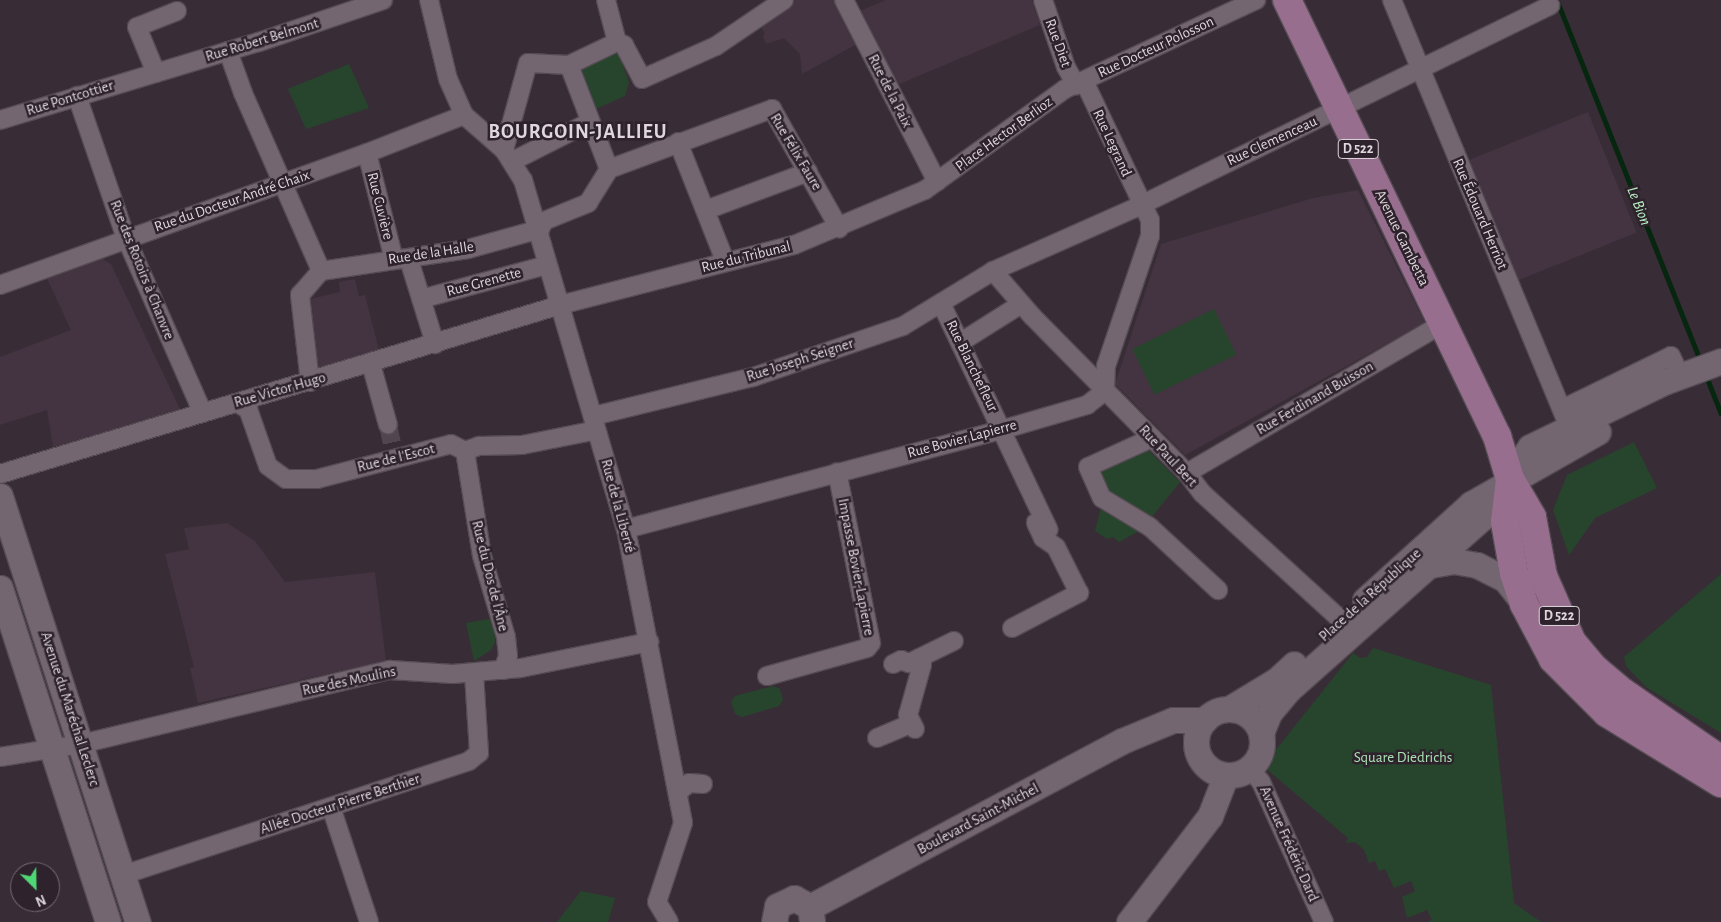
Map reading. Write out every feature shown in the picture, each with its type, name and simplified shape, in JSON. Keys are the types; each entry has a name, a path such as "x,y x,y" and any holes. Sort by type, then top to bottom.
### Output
{"main road":[{"name":"Avenue Gambetta","path":"1287,0 1497,436 1510,479"},
{"name":"Place de la République","path":"1229,709 1277,680 1431,565 1483,517 1530,447 1565,418 1664,382 1708,371"},
{"name":"Place de la République","path":"1261,733 1269,713 1288,690 1347,626 1471,504 1510,479 1708,371"},
{"name":"D 522","path":"1510,479 1506,538 1524,604 1553,659 1607,713 1721,783"},
{"name":"D 522","path":"1510,479 1532,518 1543,576 1572,642 1595,669 1624,693 1721,760"},
{"name":"Avenue du Maréchal Leclerc","path":"0,496 138,922"},
{"path":"1431,565 1454,561 1477,565 1505,579 1524,604"},
{"name":"Avenue du Maréchal Leclerc","path":"0,588 108,922"},
{"path":"1229,709 1245,713 1261,733 1262,749 1250,768 1226,775 1216,772 1200,758 1201,729 1229,709"},
{"name":"Boulevard Saint-Michel","path":"811,915 1146,730 1173,720 1201,729"},
{"path":"1129,922 1210,816 1226,775"},
{"path":"774,922 777,906 787,898 800,899 811,915"}],"street":[{"name":"Rue Robert Belmont","path":"148,75 383,0"},
{"path":"429,0 448,79 464,115"},
{"path":"606,0 617,42"},
{"path":"508,155 528,62 569,65 617,42 624,45 642,79 716,46 784,0"},
{"name":"Rue de la Paix","path":"844,0 931,186"},
{"name":"Rue Diet","path":"1043,0 1066,67 1080,83"},
{"name":"Rue Docteur Polosson","path":"1080,83 1256,0"},
{"name":"Rue Édouard Herriot","path":"1392,0 1565,418"},
{"name":"Rue Clemenceau","path":"993,271 1143,203 1550,6"},
{"path":"148,75 137,28 177,11"},
{"path":"228,51 282,184 321,271 300,295 310,382"},
{"path":"569,65 609,169"},
{"name":"Rue Pontcottier","path":"0,120 148,75"},
{"name":"Place Hector Berlioz","path":"931,186 1080,83"},
{"name":"Rue Legrand","path":"1080,83 1136,196 1143,203"},
{"name":"Rue des Rotoirs à Chanvre","path":"77,96 126,238 203,413"},
{"name":"Rue Félix Faure","path":"678,142 772,109 839,228"},
{"name":"Rue du Docteur André Chaix","path":"0,285 126,238 367,153 464,115"},
{"name":"Rue de la Liberté","path":"464,115 508,155 540,229 547,265 626,529 683,823 657,902 669,922"},
{"path":"508,155 590,122"},
{"path":"540,229 544,220 588,203 609,169 678,142 725,261"},
{"name":"Rue Cuvière","path":"367,153 377,195 400,259 421,299 435,344"},
{"path":"706,210 808,172"},
{"name":"Rue du Tribunal","path":"560,305 725,261 794,245 839,228 931,186"},
{"path":"1105,391 1106,366 1150,236 1150,220 1143,203"},
{"name":"Rue de la Halle","path":"321,271 468,249 540,229"},
{"name":"Rue Grenette","path":"421,299 547,265"},
{"name":"Rue Joseph Seigner","path":"595,423 753,377 904,326 993,271"},
{"name":"Rue Paul Bert","path":"993,271 1021,304 1187,473 1202,493 1347,626"},
{"name":"Rue Blanchefleur","path":"941,303 1049,530"},
{"path":"961,342 1021,304"},
{"name":"Rue Victor Hugo","path":"0,474 371,364 560,305"},
{"name":"Rue Ferdinand Buisson","path":"1187,473 1444,323"},
{"path":"371,364 388,425"},
{"name":"Rue Bovier Lapierre","path":"626,529 1001,430 1087,405 1105,391"},
{"name":"Rue de l'Escot","path":"237,403 248,409 268,466 286,479 317,479 394,454 451,444 465,452 478,446 522,446 595,423"},
{"path":"1152,438 1088,467 1102,498 1150,528 1218,590"},
{"name":"Rue du Dos de l'Âne","path":"465,452 482,556 506,637 508,656 503,670"},
{"name":"Impasse Bovier-Lapierre","path":"766,676 867,648 871,643 834,473"},
{"path":"1012,628 1079,593 1056,547 1043,538 1032,515"},
{"path":"877,738 913,726 908,715 922,665 901,663 954,641"},
{"name":"Rue des Moulins","path":"0,757 51,746 81,744 390,670 474,673 503,670 649,642"},
{"name":"Allée Docteur Pierre Berthier","path":"123,875 469,761 479,753 474,673"},
{"name":"Avenue Frédéric Dard","path":"1250,768 1261,782 1324,922"},
{"path":"678,792 689,783 702,784"},
{"path":"332,807 369,922"}],"shaded area":[{"path":"795,0 836,0 859,43 802,74 800,54 784,38 766,44 763,36 765,34 759,24"},
{"path":"886,0 1032,0 1040,25 897,85 860,11"},
{"path":"1588,112 1637,233 1513,282 1465,162"},
{"path":"1358,190 1425,323 1185,455 1115,384 1161,244 1313,198"},
{"path":"94,254 111,264 181,411 53,447 47,410 0,425 0,357 71,330 44,272"},
{"path":"355,279 359,296 365,295 380,354 316,370 306,300 340,292 339,282"},
{"path":"227,523 255,541 285,582 375,572 386,661 198,703 190,668 194,667 165,554 189,549 184,528"}],"green space":[{"path":"618,53 629,82 625,96 591,111 579,77 585,66"},
{"path":"349,64 369,108 306,129 288,89"},
{"path":"1214,309 1236,355 1155,395 1132,349"},
{"path":"1634,442 1657,488 1595,518 1569,555 1553,510 1567,475"},
{"path":"1138,449 1141,454 1147,449 1180,482 1141,530 1119,542 1113,537 1107,539 1095,531 1102,504 1099,480 1104,465"},
{"path":"1721,574 1721,733 1646,687 1626,666 1624,657"},
{"path":"494,618 495,642 491,650 474,661 466,623"},
{"name":"Square Diedrichs","path":"1373,648 1491,685 1514,903 1541,922 1427,922 1432,920 1427,910 1407,918 1402,897 1415,891 1411,881 1394,888 1385,869 1379,871 1375,861 1369,863 1364,850 1355,842 1346,843 1348,838 1263,766 1353,653 1360,658 1367,657"},
{"path":"773,686 780,689 783,700 779,706 742,717 735,714 731,702 735,696"},
{"path":"581,891 615,898 608,922 557,922"}],"waterway":[{"name":"Le Bion","path":"1557,0 1701,361"},
{"name":"Le Bion","path":"1706,375 1721,413"}],"tunnel":[{"path":"388,425 393,449"}],"district":[{"name":"BOURGOIN-JALLIEU","path":"578,132"}]}
